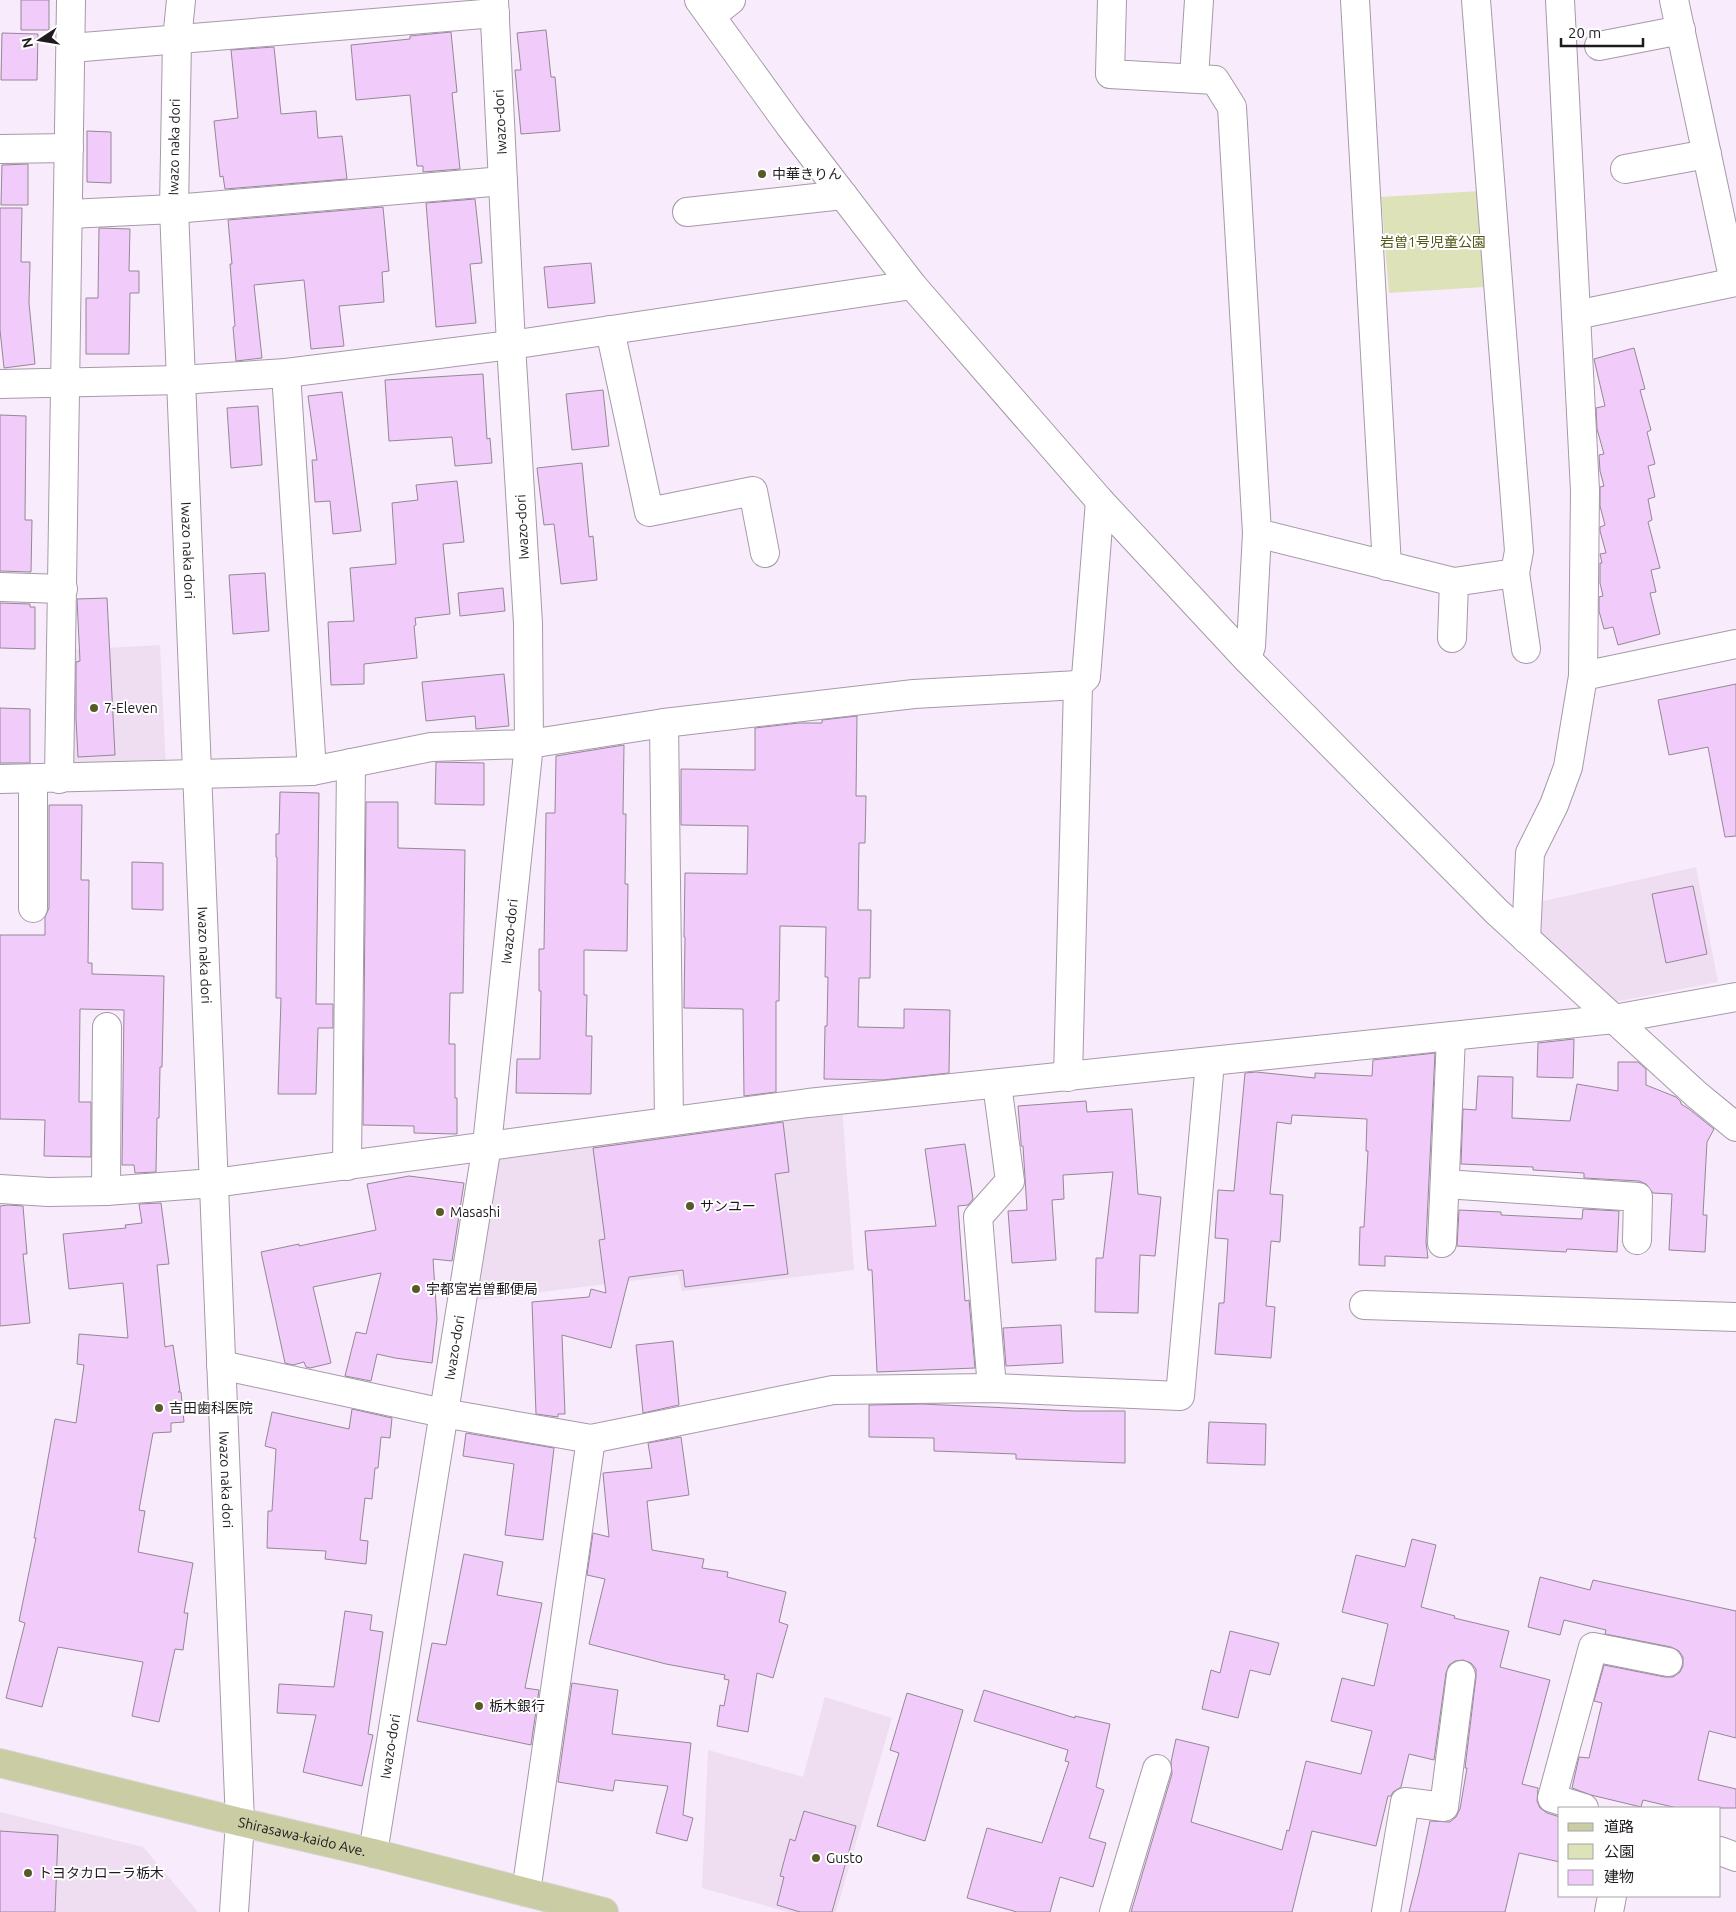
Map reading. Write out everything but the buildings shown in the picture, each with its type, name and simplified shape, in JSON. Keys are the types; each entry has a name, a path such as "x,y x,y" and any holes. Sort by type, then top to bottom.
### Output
{"main road":[{"name":"Shirasawa-kaido Ave.","path":"0,1763 373,1853 604,1912"}],"street":[{"path":"33,908 62,589 71,0"},
{"name":"Iwazo naka dori","path":"181,0 176,40 174,209 240,1822 234,1912"},
{"path":"1112,0 1110,74 1194,77 1215,80 1232,107 1258,533 1251,646 1247,659"},
{"path":"1194,77 1199,0"},
{"path":"1354,0 1387,566"},
{"path":"1476,0 1520,551 1515,573 1526,649"},
{"path":"1526,939 1530,853 1554,805 1568,767 1583,676 1585,491 1560,0"},
{"path":"1576,315 1735,282 1674,0"},
{"path":"713,5 843,195 912,285 1100,502 1247,659 1496,912 1736,1127"},
{"path":"71,48 176,40 495,7"},
{"name":"Iwazo-dori","path":"373,1853 487,1145 529,744 528,623 511,345 495,7"},
{"path":"1599,46 1680,30"},
{"path":"0,149 69,148"},
{"path":"1626,169 1707,154"},
{"path":"68,214 174,209 503,181"},
{"path":"687,212 843,195"},
{"path":"0,384 180,380 286,373 511,345 912,285"},
{"path":"610,330 649,512 753,491 765,554"},
{"path":"286,373 312,771"},
{"path":"1068,1077 1078,686 1086,677 1100,502"},
{"path":"1258,533 1454,582 1515,573"},
{"path":"1452,638 1454,582"},
{"path":"0,587 62,589"},
{"path":"1583,676 1736,644"},
{"path":"0,780 312,771 431,747 529,744 664,722 914,694 1078,686"},
{"path":"664,722 669,1121"},
{"path":"348,1166 351,763"},
{"path":"0,1189 48,1192 106,1191 214,1183 808,1103 1614,1019 1736,997"},
{"path":"106,1191 107,1027"},
{"path":"1442,1243 1451,1037"},
{"path":"221,1365 443,1413 591,1439 833,1390 992,1388 1180,1396 1210,1062"},
{"path":"992,1388 978,1217 1010,1182 997,1084"},
{"path":"1444,1184 1638,1197 1637,1240"},
{"path":"1364,1305 1736,1317"},
{"path":"526,1892 591,1439"},
{"path":"1581,1807 1552,1798 1593,1647 1668,1662"},
{"path":"1386,1912 1405,1802 1444,1807 1461,1674"},
{"path":"1114,1912 1157,1769"},
{"path":"1721,1852 1736,1857"},
{"path":"1608,1912 1612,1897"}],"shaded area":[{"path":"160,645 166,767 68,765 69,650"},
{"path":"1696,867 1718,982 1614,1002 1532,929 1535,903"},
{"path":"842,1107 854,1270 682,1291 678,1275 478,1300 499,1153"},
{"path":"825,1697 892,1718 836,1912 788,1912 702,1888 708,1750 803,1777"},
{"path":"0,1812 143,1847 198,1912 0,1912"}],"green space":[{"name":"岩曽1号児童公園","path":"1479,191 1484,287 1389,293 1381,197"}],"place":[{"name":"中華きりん","path":"762,174"},
{"name":"7-Eleven","path":"94,708"},
{"name":"サンユー","path":"690,1206"},
{"name":"Masashi","path":"440,1212"},
{"name":"宇都宮岩曽郵便局","path":"416,1289"},
{"name":"吉田歯科医院","path":"159,1408"},
{"name":"栃木銀行","path":"479,1706"},
{"name":"Gusto","path":"816,1858"},
{"name":"トヨタカローラ栃木","path":"28,1873"}]}
